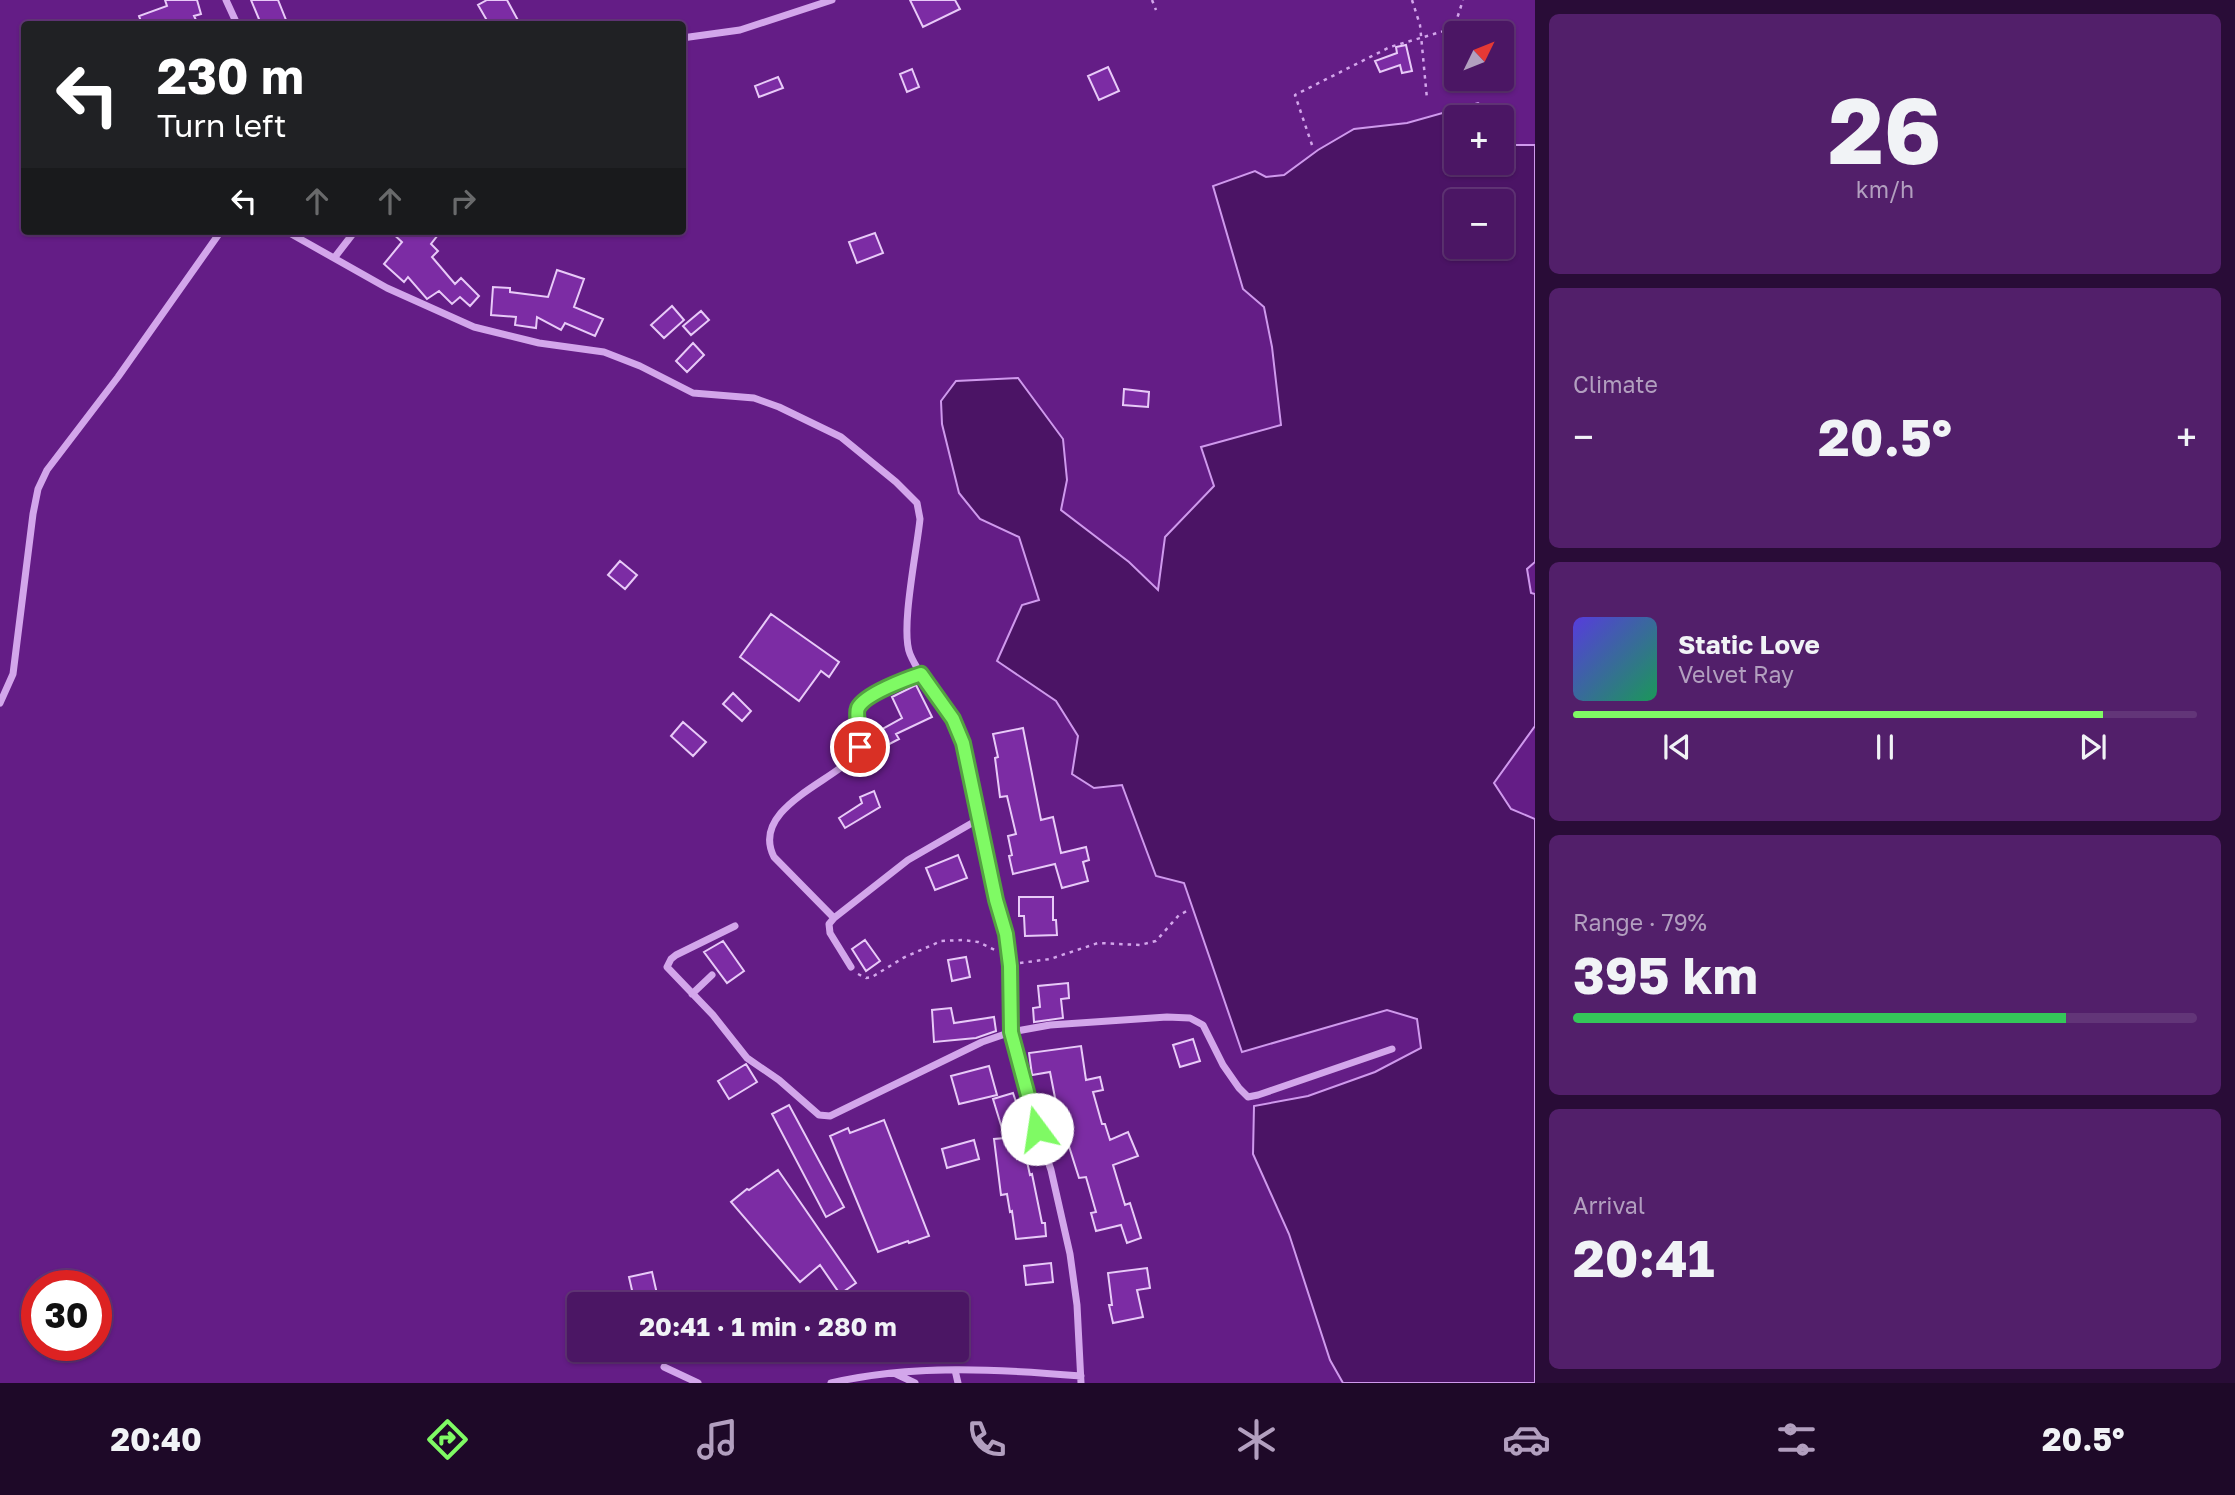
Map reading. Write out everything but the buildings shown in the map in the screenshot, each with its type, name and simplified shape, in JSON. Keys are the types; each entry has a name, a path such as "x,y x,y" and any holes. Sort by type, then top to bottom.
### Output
{"street":[{"path":"226,0 236,21"},
{"path":"686,37 740,30 832,0"},
{"path":"0,703 13,674 38,489 47,470 118,377 218,235"},
{"path":"294,235 387,288 474,327 539,343 604,352 640,366 693,393 754,398 841,437 917,503 920,519 907,623 907,644 921,674 953,719 963,743 996,900 1006,934 1010,961 1011,1032 1062,1210 1077,1305 1081,1379 1018,1370 955,1370 896,1374 831,1383"},
{"path":"335,257 352,235"},
{"path":"834,918 774,857 769,847 772,825 779,814 850,760 860,747 858,709 866,700 903,680 921,674"},
{"path":"851,967 830,933 829,925 834,918 908,860 979,819"},
{"path":"735,926 671,959 667,967 713,1015 747,1058 779,1080 819,1115 830,1116 971,1047 1011,1032 1051,1025 1106,1020 1190,1018 1203,1025 1223,1065 1248,1097 1392,1049"},
{"path":"692,994 712,975"},
{"path":"664,1367 698,1383"},
{"path":"955,1370 958,1383"},
{"path":"896,1374 915,1383"}],"path":[{"path":"1152,0 1156,10"},
{"path":"1412,0 1420,25 1426,99"},
{"path":"1312,145 1295,95 1390,47 1454,28 1464,0"},
{"path":"851,967 862,977 872,977 903,958 941,942 953,941 978,942 1010,961 1050,959 1098,943 1140,945 1156,941 1178,915 1189,910"}],"shaded area":[{"path":"1444,113 1444,175 1514,175 1514,145 1535,145 1535,562 1527,569 1531,593 1535,594 1535,726 1494,783 1511,809 1535,819 1535,1383 1343,1383 1330,1360 1289,1234 1253,1154 1254,1106 1308,1096 1375,1072 1421,1048 1417,1019 1387,1010 1242,1052 1184,883 1156,876 1122,785 1094,788 1072,774 1078,736 1056,701 997,661 1022,605 1039,600 1019,537 980,519 959,493 942,424 941,401 956,381 1018,378 1063,439 1067,480 1061,510 1129,562 1158,590 1165,537 1214,486 1201,447 1281,425 1272,347 1264,307 1243,289 1213,186 1255,171 1266,177 1284,175 1318,150 1354,129 1407,123"}],"route":[{"path":"860,747 858,709 866,700 903,680 921,674 953,719 963,743 996,900 1006,934 1010,966 1011,1032 1037,1129"}]}
